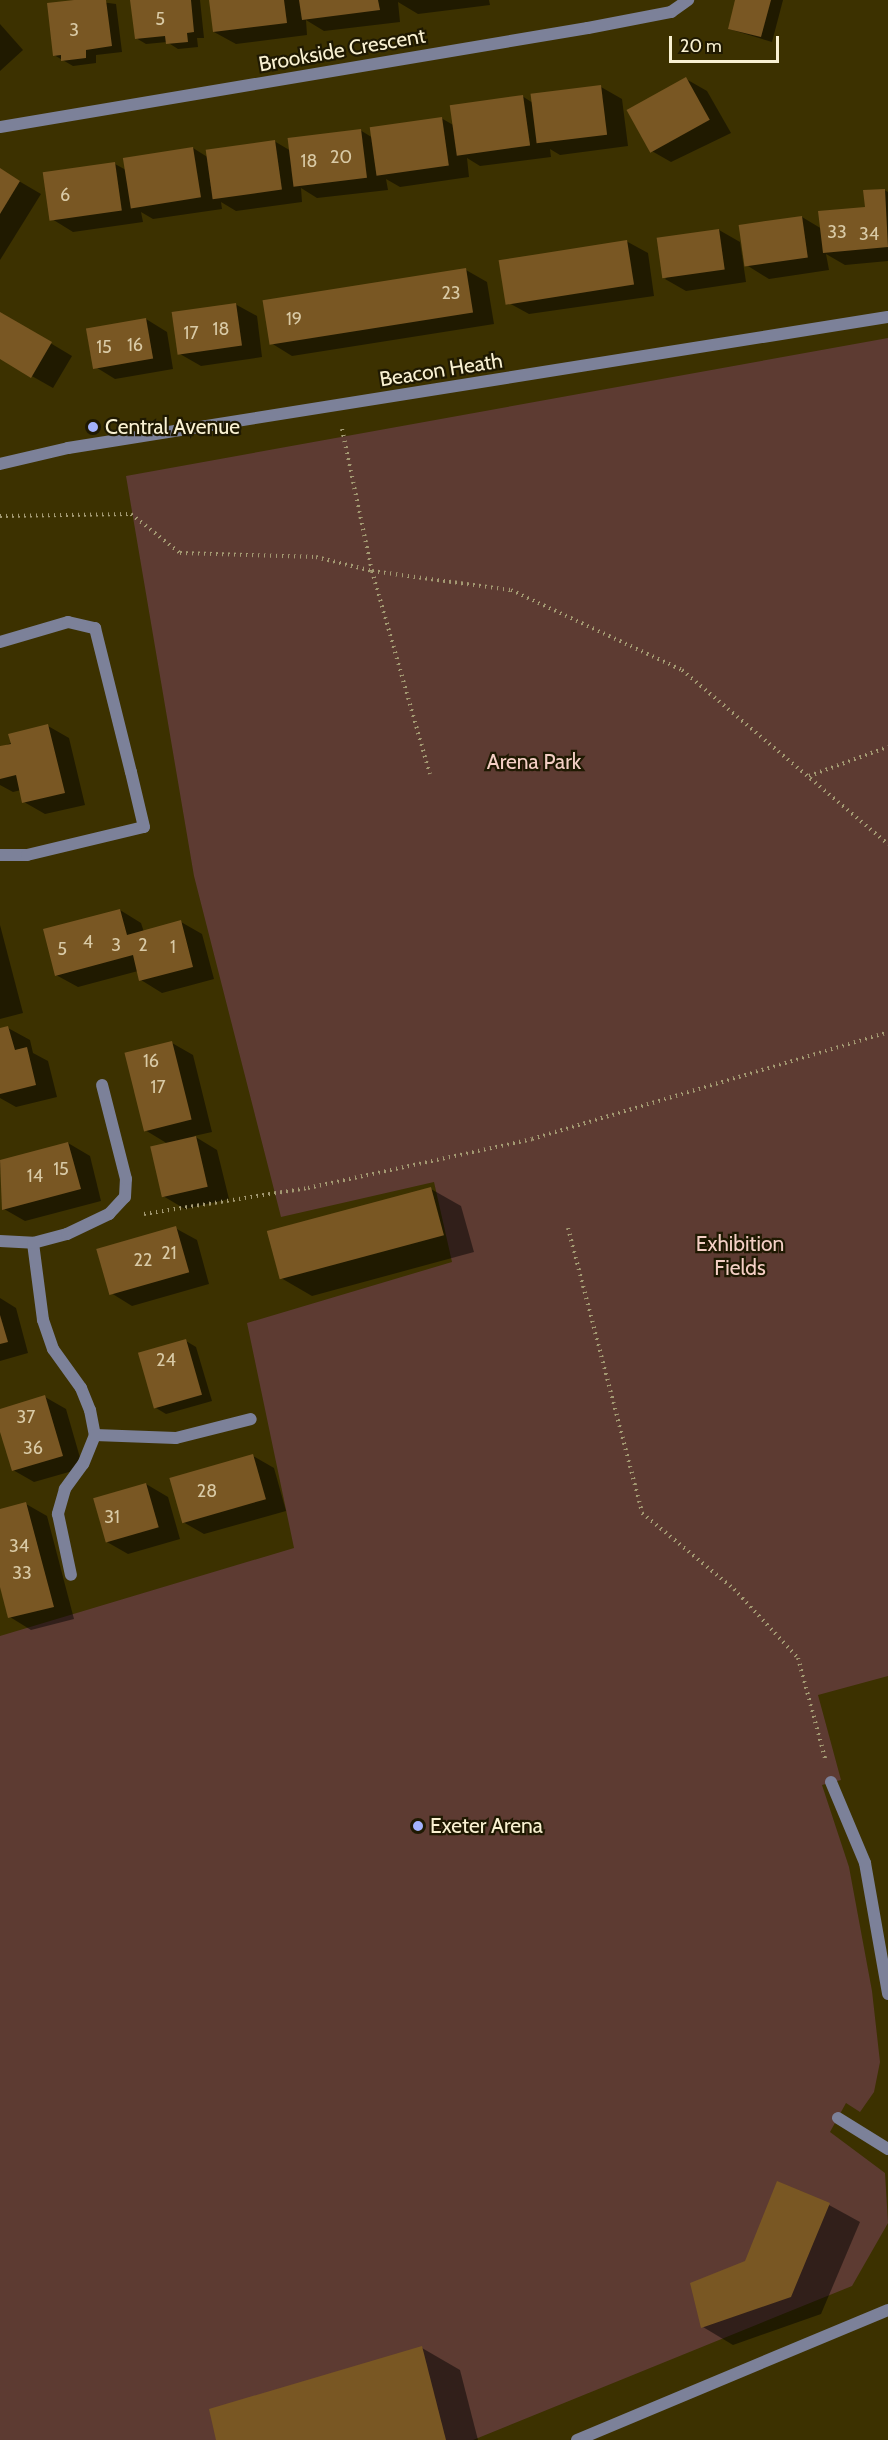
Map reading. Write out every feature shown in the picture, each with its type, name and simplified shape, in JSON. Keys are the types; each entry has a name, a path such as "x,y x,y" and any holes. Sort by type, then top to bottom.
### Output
{"street":[{"name":"Brookside Crescent","path":"0,128 588,28 670,12 688,0"},
{"name":"Beacon Heath","path":"0,464 68,448 337,407 888,317"},
{"path":"0,642 68,622 94,628 144,827 27,855 0,855"},
{"path":"0,1240 33,1244 67,1234 109,1214 124,1197 126,1179 102,1085"},
{"path":"33,1244 44,1320 53,1349 81,1388 94,1435 83,1464 65,1489 58,1514 72,1575"},
{"path":"94,1435 176,1438 251,1419"},
{"path":"831,1782 865,1863 888,1994"},
{"path":"838,2118 888,2148"},
{"path":"577,2440 888,2310"}],"path":[{"path":"337,407 372,571 430,774"},
{"path":"0,516 131,514 180,553 316,557 372,571 511,590 672,665 888,844"},
{"path":"808,777 888,747"},
{"path":"109,1214 156,1213 308,1188 532,1139 888,1032"},
{"path":"568,1228 642,1513 734,1589 798,1658 831,1782"}],"green space":[{"path":"888,338 888,1676 818,1695 841,1780 822,1785 849,1867 872,1991 880,2062 874,2092 860,2112 846,2103 830,2132 885,2173 888,2223 852,2286 473,2440 0,2440 0,1636 294,1548 247,1323 452,1262 434,1182 281,1217 194,876 126,476"}],"building":[{"path":"106,0 112,46 86,50 86,58 61,61 61,55 53,56 47,3"},
{"path":"130,0 191,0 194,32 187,33 188,42 166,44 165,36 135,39"},
{"path":"209,0 284,0 287,23 213,32"},
{"path":"299,0 378,0 380,10 302,20"},
{"path":"735,0 771,0 761,37 728,29"},
{"path":"686,77 710,120 650,153 627,110"},
{"path":"601,85 607,135 537,143 531,94"},
{"path":"523,95 530,146 457,156 450,105"},
{"path":"442,117 449,166 377,176 370,127"},
{"path":"361,129 367,178 294,187 288,138"},
{"path":"275,140 282,190 213,199 206,150"},
{"path":"193,147 201,197 131,208 123,158"},
{"path":"115,162 122,211 50,221 43,172"},
{"path":"0,168 20,181 0,214"},
{"path":"885,189 888,247 823,253 818,211 865,207 863,190"},
{"path":"802,216 808,258 744,266 739,225"},
{"path":"719,229 725,270 662,278 657,238"},
{"path":"627,240 634,284 506,305 499,260"},
{"path":"466,268 473,312 270,345 263,300"},
{"path":"236,303 242,346 178,355 172,312"},
{"path":"0,312 52,342 31,378 0,359"},
{"path":"146,318 153,358 93,369 86,329"},
{"path":"48,724 65,793 22,803 16,775 0,779 0,746 11,744 8,734"},
{"path":"120,909 127,935 181,920 193,967 139,981 133,955 55,976 43,929"},
{"path":"8,1026 15,1050 27,1047 36,1085 0,1094 0,1028"},
{"path":"172,1041 192,1120 144,1131 124,1053"},
{"path":"196,1136 208,1187 162,1197 150,1147"},
{"path":"68,1142 81,1189 2,1210 0,1160"},
{"path":"431,1187 444,1235 280,1279 267,1231"},
{"path":"176,1226 189,1272 109,1295 96,1249"},
{"path":"0,1315 8,1342 0,1344"},
{"path":"186,1339 202,1395 154,1409 138,1353"},
{"path":"45,1395 63,1456 12,1471 0,1432 0,1409"},
{"path":"253,1454 266,1499 182,1523 169,1478"},
{"path":"146,1483 159,1527 106,1542 93,1498"},
{"path":"26,1502 54,1607 8,1618 0,1587 0,1509"},
{"path":"777,2181 830,2203 791,2297 701,2328 690,2283 745,2261"},
{"path":"422,2346 446,2440 216,2440 209,2409"}],"place":[{"name":"Central Avenue","path":"93,427"},
{"name":"Exeter Arena","path":"418,1826"}],"park label":[{"name":"Arena Park","path":"534,762"},
{"name":"Exhibition Fields","path":"740,1256"}]}
